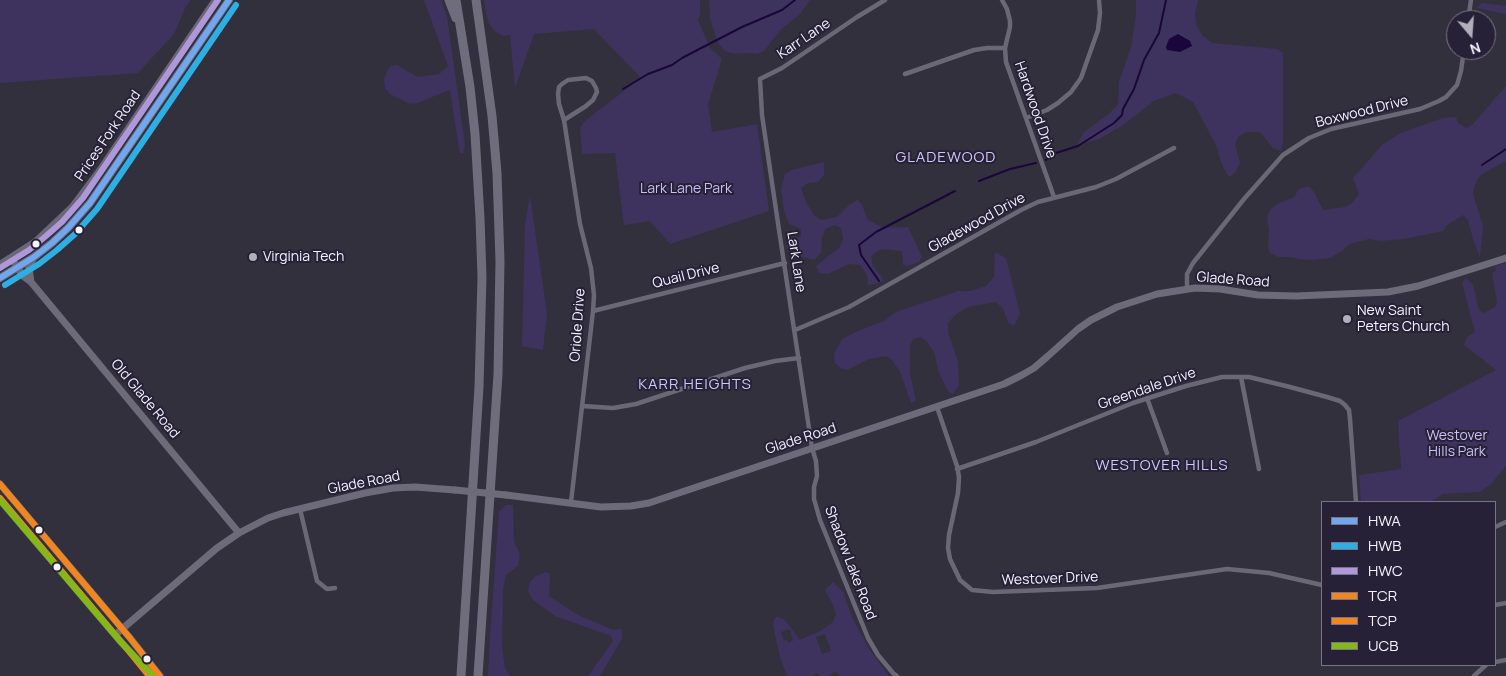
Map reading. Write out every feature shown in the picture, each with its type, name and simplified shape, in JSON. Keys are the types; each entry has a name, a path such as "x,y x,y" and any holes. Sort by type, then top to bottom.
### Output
{"highway":[{"path":"449,0 462,34"},
{"path":"456,0 477,158 482,286 479,387 461,676"},
{"path":"476,0 492,116 497,173 500,261 498,374 478,676"}],"main road":[{"name":"Prices Fork Road","path":"0,265 48,232 73,207 216,0"},
{"name":"Prices Fork Road","path":"0,278 34,257 68,228 97,194 229,0"}],"street":[{"name":"Karr Lane","path":"760,79 782,68 856,17 885,0"},
{"name":"Hardwood Drive","path":"1002,0 1010,21 1005,48 1006,62 1054,198"},
{"path":"1026,118 1047,110 1058,103 1071,92 1081,78 1098,30 1099,0"},
{"path":"905,74 974,50 994,47 1005,48"},
{"name":"Boxwood Drive","path":"1187,289 1187,274 1193,263 1244,199 1284,155 1309,138 1331,129 1420,109 1439,101 1452,91 1461,72 1463,60"},
{"name":"Oriole Drive","path":"564,120 593,100 596,88 589,79 568,80 562,84 558,94 564,120 580,224 592,280 593,311 571,502"},
{"name":"Lark Lane","path":"760,79 762,114 812,448"},
{"name":"Gladewood Drive","path":"795,330 849,307 1021,210 1116,179 1174,148"},
{"path":"31,282 29,268 34,257"},
{"name":"Old Glade Road","path":"12,258 23,276 31,282 239,532"},
{"name":"Glade Road","path":"115,635 217,548 239,532 268,518 300,509 365,493 393,488 415,487 506,494 591,506 613,507 648,503 1004,384 1022,376 1078,329 1105,312 1157,294 1187,289 1220,289 1258,295 1296,296 1372,293 1418,286 1506,258"},
{"name":"Quail Drive","path":"593,311 785,263"},
{"path":"582,406 613,408 631,406 753,365 799,358"},
{"path":"1241,377 1259,469"},
{"name":"Greendale Drive","path":"957,470 1036,442 1147,398 1206,380 1241,377 1269,381 1327,397 1340,401 1347,408 1350,419 1356,501"},
{"path":"1147,398 1166,453"},
{"name":"Westover Drive","path":"937,407 957,470 958,493 948,548 951,563 958,577 965,585 974,590 993,592 1097,588 1227,569 1269,574 1321,585"},
{"name":"Shadow Lake Road","path":"812,448 816,461 817,476 814,499 820,520 868,638 878,655 897,676"},
{"path":"0,484 160,676"},
{"path":"0,500 115,635 153,676"},
{"path":"300,509 317,581 327,589 335,588"},
{"path":"1474,676 1485,666"}],"green space":[{"path":"0,0 191,0 186,6 174,34 138,73 0,83"},
{"path":"424,0 441,0 447,16 465,145 463,153 460,153 459,149 450,90 410,104 390,94 385,88 384,80 391,66 397,65 418,77 439,74 448,66"},
{"name":"Lark Lane Park","path":"484,0 700,0 698,20 710,48 722,59 708,104 712,132 757,124 769,211 670,244 650,221 624,225 615,153 582,154 580,127 586,120 641,78 594,29 534,34 515,88 510,35 503,36 496,32 489,24"},
{"path":"709,0 810,0 799,15 781,29 764,51 757,54 735,54 725,51 718,43 710,19"},
{"path":"1136,0 1198,0 1195,14 1196,24 1202,35 1212,43 1277,49 1283,53 1283,142 1281,151 1273,148 1260,132 1246,132 1238,137 1235,144 1240,163 1235,173 1229,177 1222,165 1216,145 1193,102 1176,93 1154,101 1123,125 1099,139 1077,145 1084,132 1118,105 1119,82 1131,47 1136,16"},
{"path":"1482,3 1506,6 1506,14 1496,12 1496,10 1476,8"},
{"path":"1506,86 1506,161 1482,174 1476,181 1473,194 1483,226 1480,257 1468,220 1463,215 1447,225 1443,231 1404,239 1381,241 1369,239 1350,244 1330,258 1299,259 1279,257 1269,252 1267,218 1270,210 1277,204 1294,197 1299,189 1309,186 1323,210 1345,207 1351,204 1359,194 1353,178 1383,144 1401,133 1443,118 1456,117 1458,123 1467,128 1473,124"},
{"path":"824,162 824,175 818,182 808,183 801,188 805,200 814,215 821,220 837,217 857,200 862,205 868,220 884,228 908,227 922,257 919,262 908,266 903,265 902,251 881,249 871,256 873,266 884,281 868,285 867,275 860,265 849,264 828,274 819,273 816,266 839,248 843,239 841,228 834,225 825,229 821,253 814,260 792,254 785,246 801,236 801,229 789,224 784,211 781,189 785,174 792,170"},
{"path":"530,196 547,313 543,350 522,346 525,223"},
{"path":"995,252 1006,258 1020,314 1014,326 1008,322 1003,309 996,302 968,307 956,314 948,323 948,333 958,361 959,385 953,394 949,393 939,373 934,352 921,337 913,339 910,346 910,374 916,401 911,403 900,372 892,360 886,356 869,359 847,370 842,369 835,363 834,354 842,339 884,321 896,312 958,291 970,291 986,286 994,277"},
{"name":"Westover Hills Park","path":"1506,263 1506,466 1491,484 1480,492 1443,494 1432,501 1361,501 1359,475 1401,469 1398,421 1496,370 1464,345 1467,337 1475,332 1462,283 1466,278 1473,285 1479,310 1484,313 1495,307 1497,302 1492,273 1496,271 1495,266"},
{"path":"506,505 513,505 514,542 520,554 518,566 506,575 503,589 502,647 505,668 510,676 488,676 499,512"},
{"path":"546,572 550,574 549,596 576,614 613,630 622,629 622,639 600,676 588,676 613,641 611,636 555,616 533,600 528,591 530,582 536,576"},
{"path":"833,582 843,592 852,617 869,649 889,676 839,676 837,672 830,674 831,676 819,676 817,673 812,676 787,676 780,657 773,626 774,620 777,616 785,620 800,640 820,631 833,622 836,614 825,590","holes":["790,629 793,641 788,643 787,640 784,641 781,632","825,634 831,651 822,654 816,637"]}],"shaded area":[{"path":"1178,34 1190,41 1192,46 1180,52 1167,50 1166,47 1169,39"}],"waterway":[{"path":"623,89 648,74 672,65 742,27 782,10 795,0"},
{"path":"1046,160 1056,153 1078,146 1114,123 1122,115 1144,60 1159,33 1166,0"},
{"path":"1482,165 1506,149"},
{"path":"979,181 1010,169 1036,163"},
{"path":"879,281 861,255 859,245 876,232 955,191"}],"transit line":[{"name":"HWC","path":"0,268 29,250 46,236 62,222 83,198 218,0"},
{"name":"HWA","path":"0,278 34,257 52,243 90,203 229,0"},
{"name":"HWB","path":"5,285 39,264 57,250 75,234 97,209 236,5"},
{"name":"TCR","path":"0,484 160,676"},
{"name":"TCP","path":"0,498 149,676"},
{"name":"UCB","path":"0,500 120,641 153,676"}],"place":[{"name":"Virginia Tech","path":"253,257"},
{"name":"New Saint Peters Church","path":"1347,319"}],"district":[{"name":"GLADEWOOD","path":"946,158"},
{"name":"KARR HEIGHTS","path":"695,385"},
{"name":"WESTOVER HILLS","path":"1162,466"}]}
